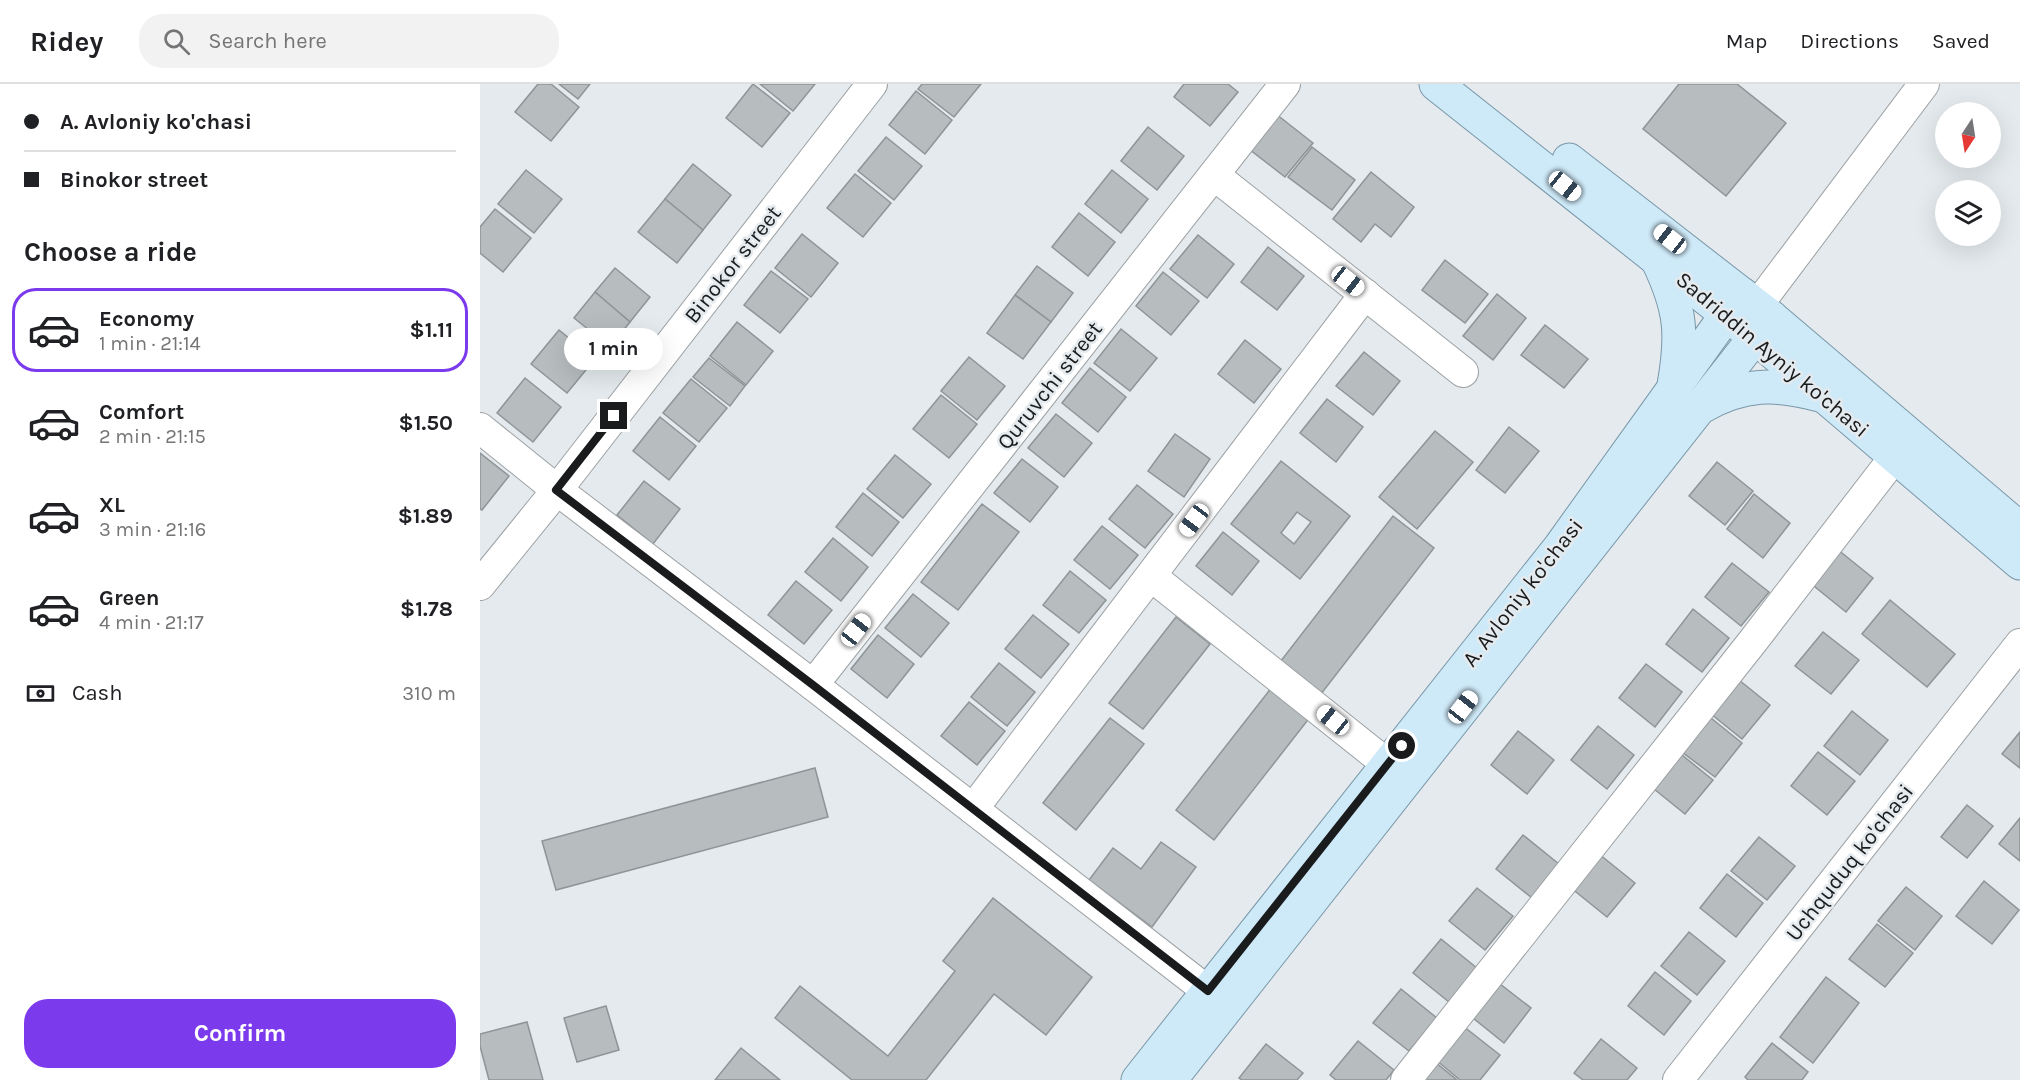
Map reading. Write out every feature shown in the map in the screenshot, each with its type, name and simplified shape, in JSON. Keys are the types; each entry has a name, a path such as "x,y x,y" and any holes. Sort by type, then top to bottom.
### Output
{"main road":[{"name":"Sadriddin Ayniy ko'chasi","path":"1436,84 1658,260 1750,314 1825,396 1903,447 2020,529"},
{"name":"Sadriddin Ayniy ko'chasi","path":"1470,84 1750,314 1903,447 2020,563"},
{"path":"1658,260 1671,287 1679,318 1681,350 1674,388"},
{"name":"A. Avloniy ko'chasi","path":"1170,1080 1218,999 1387,764 1560,547 1674,388 1750,314"},
{"name":"A. Avloniy ko'chasi","path":"1138,1080 1218,999 1699,408 1750,314"},
{"path":"1699,408 1743,388 1794,388 1825,396"}],"street":[{"name":"Binokor street","path":"480,585 872,84"},
{"name":"Quruvchi street","path":"813,685 1286,84"},
{"path":"1750,314 1924,84"},
{"path":"1214,175 1463,372"},
{"path":"973,809 1365,294"},
{"path":"480,428 556,490 813,685 1218,999"},
{"path":"1406,1080 1753,641 1903,447"},
{"path":"1151,576 1387,764"},
{"name":"Uchquduq ko'chasi","path":"1678,1080 2020,644"}],"building":[{"path":"538,84 551,84 579,107 551,141 515,112"},
{"path":"559,84 590,84 578,99"},
{"path":"753,84 790,113 762,147 726,118"},
{"path":"760,84 815,84 793,111"},
{"path":"922,84 981,84 954,117 918,89"},
{"path":"1184,84 1228,84 1238,92 1210,126 1174,97"},
{"path":"1679,84 1737,84 1786,123 1726,196 1643,129"},
{"path":"916,91 952,120 925,154 889,125"},
{"path":"1276,114 1313,143 1285,177 1249,149"},
{"path":"1148,127 1184,156 1157,190 1121,161"},
{"path":"886,137 922,166 894,200 858,171"},
{"path":"1312,147 1355,180 1332,210 1288,177"},
{"path":"693,164 731,195 703,230 665,199"},
{"path":"526,170 562,199 534,233 498,204"},
{"path":"1112,170 1148,199 1121,233 1085,204"},
{"path":"1371,172 1414,207 1391,237 1375,224 1361,242 1333,219"},
{"path":"855,174 891,203 863,237 827,208"},
{"path":"665,199 703,230 677,263 638,232"},
{"path":"495,209 531,238 503,272 480,253 480,227"},
{"path":"1079,213 1115,242 1088,276 1052,247"},
{"path":"802,234 838,263 811,297 775,268"},
{"path":"1198,235 1234,264 1207,298 1170,269"},
{"path":"1268,247 1304,276 1277,310 1241,282"},
{"path":"1445,260 1488,294 1465,323 1422,290"},
{"path":"1037,266 1073,293 1051,322 1015,295"},
{"path":"615,268 650,297 630,322 595,292"},
{"path":"771,271 808,299 780,333 744,305"},
{"path":"1163,272 1199,301 1171,335 1136,306"},
{"path":"595,292 630,322 610,347 574,318"},
{"path":"1497,294 1526,318 1493,360 1463,336"},
{"path":"1015,295 1051,322 1023,359 987,333"},
{"path":"737,322 773,351 746,385 710,356"},
{"path":"1545,325 1588,359 1564,388 1521,355"},
{"path":"1121,329 1157,358 1130,391 1094,363"},
{"path":"559,330 595,359 567,393 531,364"},
{"path":"1245,340 1281,369 1254,403 1218,374"},
{"path":"1364,352 1400,381 1373,415 1336,386"},
{"path":"969,357 1005,386 977,420 941,391"},
{"path":"709,358 745,386 730,406 693,377"},
{"path":"1090,368 1126,397 1098,432 1062,403"},
{"path":"525,378 561,407 533,442 497,413"},
{"path":"691,379 727,408 699,442 663,413"},
{"path":"941,395 977,424 949,458 913,429"},
{"path":"1327,399 1363,427 1336,462 1300,433"},
{"path":"1056,414 1092,443 1064,477 1028,448"},
{"path":"660,417 696,446 669,480 633,451"},
{"path":"1509,427 1539,451 1505,493 1476,470"},
{"path":"1435,431 1473,462 1417,529 1379,497"},
{"path":"1175,434 1210,459 1184,497 1148,471"},
{"path":"480,453 509,476 482,510 480,509"},
{"path":"895,455 931,484 903,518 867,489"},
{"path":"1022,459 1058,487 1030,522 994,493"},
{"path":"1281,461 1350,516 1300,579 1231,524","holes":["1297,512 1311,522 1294,544 1281,533"]},
{"path":"1717,462 1753,491 1725,525 1689,496"},
{"path":"644,481 680,509 653,544 617,515"},
{"path":"1137,485 1173,514 1145,548 1109,519"},
{"path":"863,493 899,522 872,556 836,527"},
{"path":"1754,494 1790,523 1763,558 1727,529"},
{"path":"982,504 1019,532 958,610 921,582"},
{"path":"1393,516 1434,548 1321,694 1280,662"},
{"path":"1102,526 1138,555 1110,589 1074,560"},
{"path":"1223,532 1259,561 1232,595 1196,566"},
{"path":"833,538 868,567 841,601 805,572"},
{"path":"1837,549 1873,578 1846,612 1810,583"},
{"path":"1732,563 1769,592 1741,626 1705,597"},
{"path":"1070,571 1106,600 1079,633 1043,605"},
{"path":"796,581 832,610 804,644 768,615"},
{"path":"913,594 949,623 921,657 885,628"},
{"path":"1890,600 1955,654 1927,687 1862,634"},
{"path":"1693,609 1729,638 1702,672 1666,644"},
{"path":"1033,615 1069,644 1041,678 1005,649"},
{"path":"1176,617 1210,644 1143,729 1109,703"},
{"path":"1823,632 1859,660 1831,694 1795,666"},
{"path":"878,635 914,664 887,698 851,669"},
{"path":"999,663 1035,692 1007,726 971,697"},
{"path":"1646,664 1682,692 1655,727 1619,698"},
{"path":"1734,676 1770,705 1742,739 1706,710"},
{"path":"1272,687 1311,716 1214,840 1176,810"},
{"path":"969,702 1005,731 977,765 941,736"},
{"path":"1852,711 1888,740 1860,775 1824,746"},
{"path":"1706,714 1742,743 1715,777 1678,749"},
{"path":"1110,718 1144,744 1076,830 1043,803"},
{"path":"1598,726 1634,755 1607,789 1571,760"},
{"path":"1518,731 1554,760 1527,794 1491,765"},
{"path":"2020,732 2020,768 2002,754"},
{"path":"1677,751 1713,780 1685,814 1649,785"},
{"path":"1818,752 1855,781 1827,815 1791,786"},
{"path":"815,768 828,817 556,890 542,841"},
{"path":"1967,805 1993,826 1967,858 1941,837"},
{"path":"2020,818 2020,861 1999,844"},
{"path":"1523,835 1559,864 1532,898 1496,869"},
{"path":"1759,837 1795,866 1767,900 1731,871"},
{"path":"1161,842 1196,867 1152,927 1089,880 1113,848 1141,869"},
{"path":"1599,854 1635,883 1607,917 1571,888"},
{"path":"1727,874 1763,903 1736,937 1700,908"},
{"path":"1984,881 2019,910 1992,944 1956,916"},
{"path":"1906,887 1942,916 1915,950 1878,921"},
{"path":"1477,888 1513,916 1485,950 1449,921"},
{"path":"993,898 1092,977 1046,1035 994,994 926,1080 852,1080 775,1018 800,986 888,1056 955,971 943,961"},
{"path":"1877,924 1913,953 1885,987 1849,959"},
{"path":"1689,932 1725,961 1697,995 1661,966"},
{"path":"1441,939 1477,968 1449,1002 1413,973"},
{"path":"1655,972 1691,1001 1664,1035 1628,1006"},
{"path":"1826,977 1859,1003 1813,1063 1780,1037"},
{"path":"1495,980 1531,1008 1504,1043 1468,1014"},
{"path":"1401,989 1437,1018 1409,1051 1373,1023"},
{"path":"606,1006 619,1050 577,1062 564,1018"},
{"path":"527,1022 543,1080 489,1080 480,1046 480,1034"},
{"path":"1463,1026 1500,1055 1480,1080 1460,1080 1436,1060"},
{"path":"1601,1039 1637,1068 1627,1080 1583,1080 1574,1073"},
{"path":"1358,1041 1394,1070 1386,1080 1336,1080 1330,1075"},
{"path":"1772,1043 1808,1072 1802,1080 1748,1080 1745,1077"},
{"path":"1266,1044 1303,1073 1297,1080 1242,1080 1239,1078"},
{"path":"741,1048 780,1080 715,1080"},
{"path":"1435,1062 1457,1080 1420,1080"}],"route":[{"path":"614,416 556,490 813,685 1208,991 1402,746"}]}
